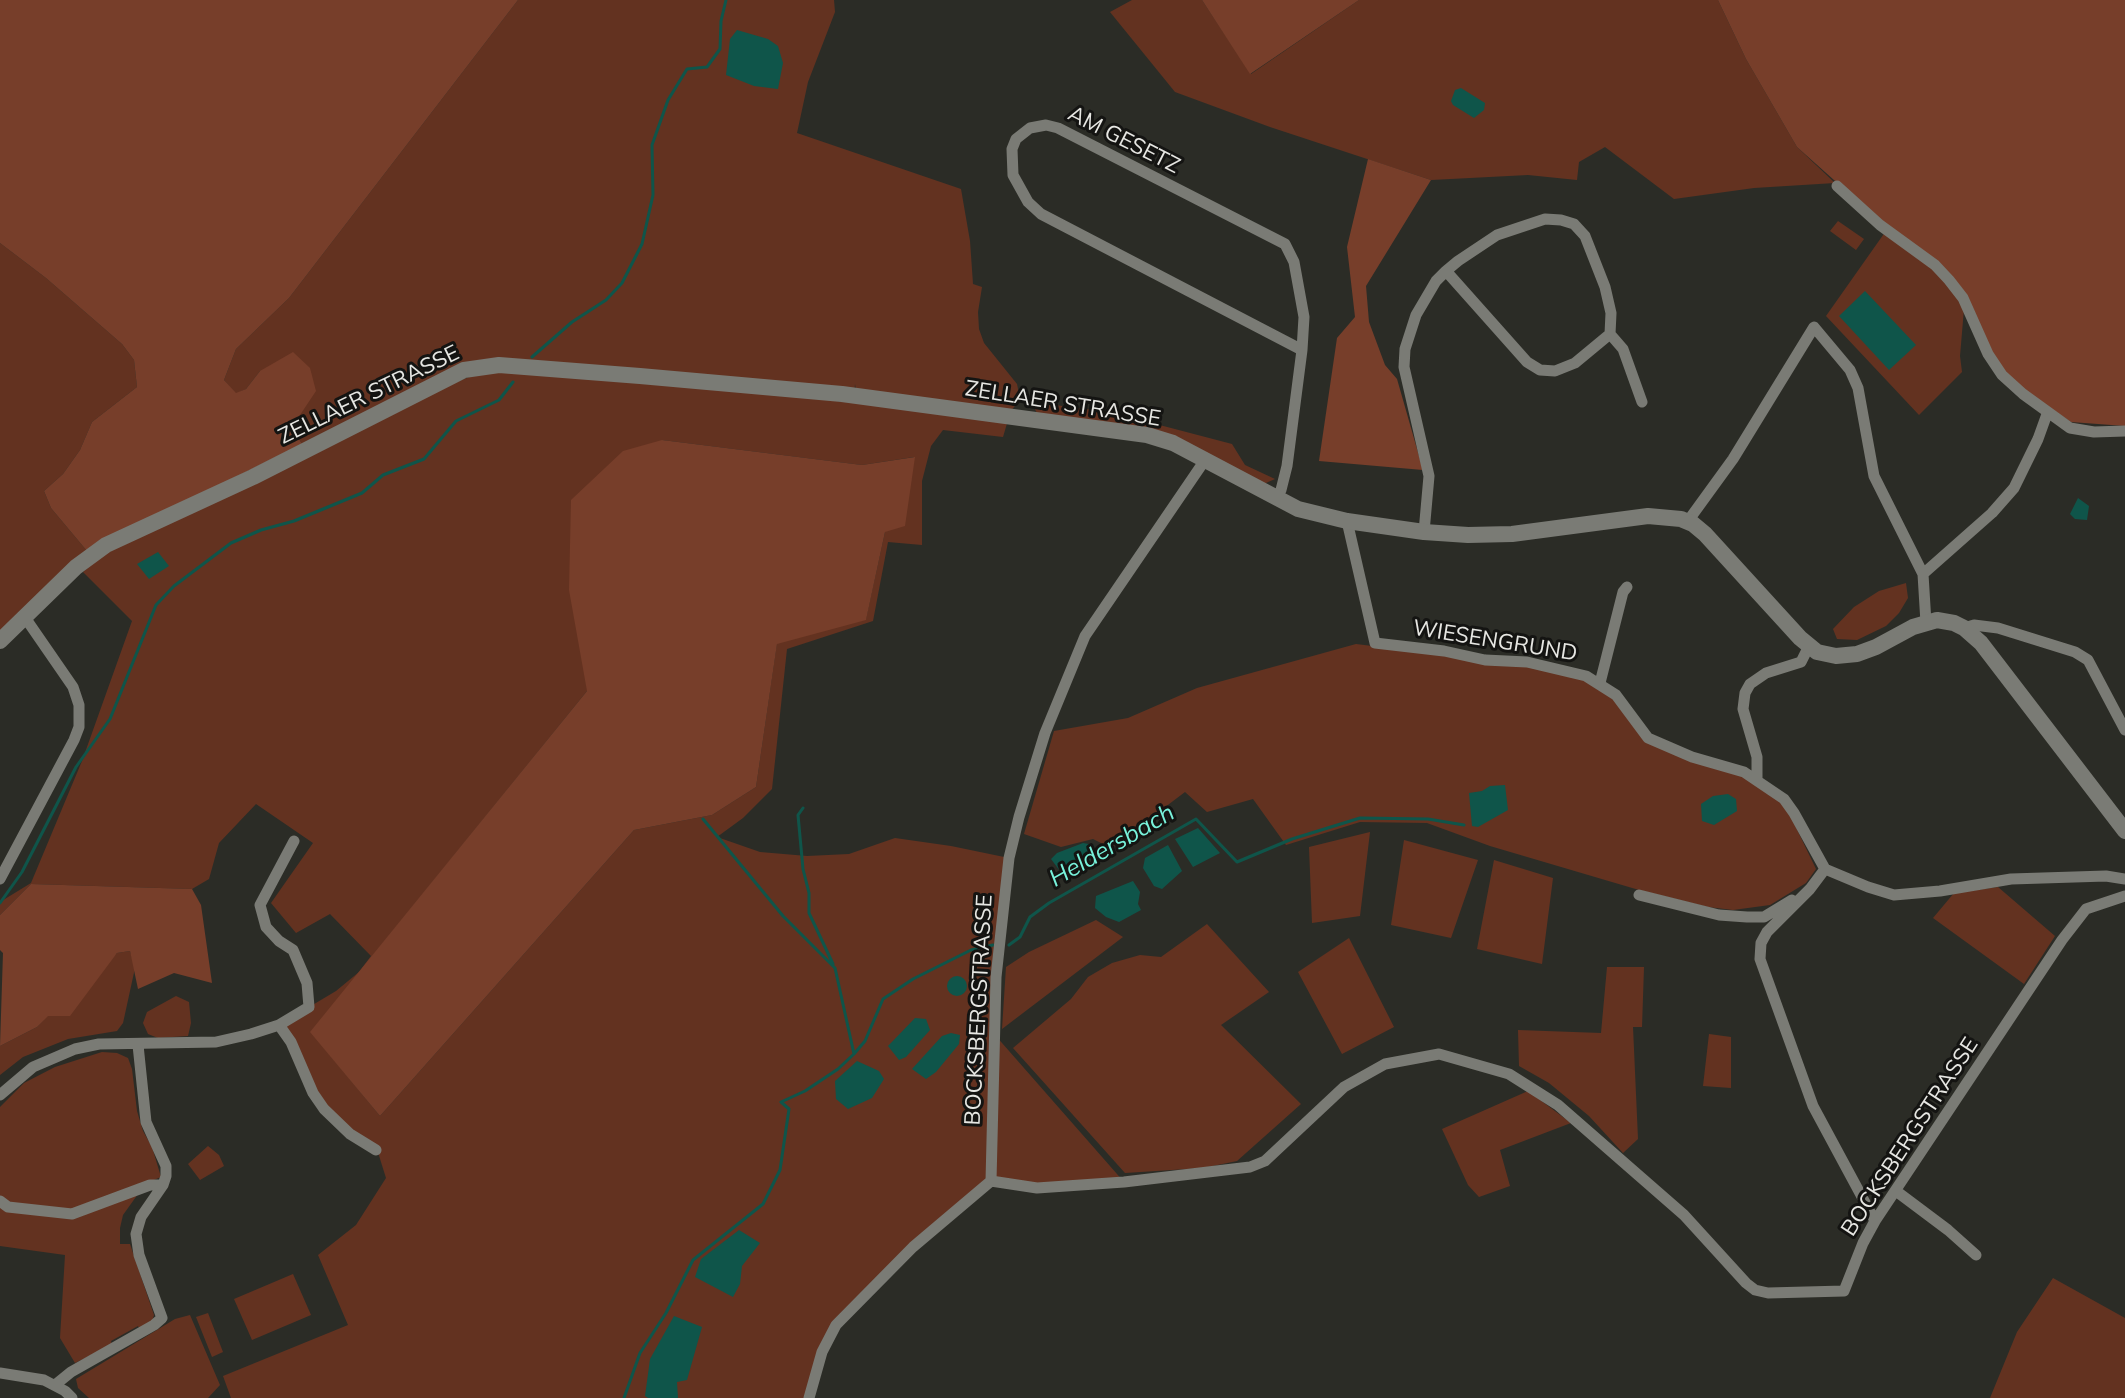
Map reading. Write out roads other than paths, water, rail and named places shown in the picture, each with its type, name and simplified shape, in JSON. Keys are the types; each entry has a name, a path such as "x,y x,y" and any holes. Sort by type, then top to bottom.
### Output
{"street":[{"name":"AM GESETZ","path":"1275,499 1281,490 1287,466 1302,350 1304,317 1294,262 1285,244 1058,128 1046,125 1030,128 1016,139 1011,162 1013,175 1028,202 1041,214 1302,350"},
{"path":"1837,186 1880,225 1935,265 1949,280 1963,298 1988,354 2002,375 2047,414 2080,431 2125,431"},
{"path":"1424,532 1429,476 1406,385 1405,349 1420,306 1436,281 1491,238 1510,228 1545,219 1569,222 1583,233 1603,282 1611,313 1610,334 1623,349 1642,402"},
{"path":"1446,271 1527,362 1540,370 1555,371 1575,363 1610,334"},
{"path":"1926,623 1923,574 1874,476 1858,388 1850,370 1814,327 1733,459 1688,521 1705,534 1809,646 1830,656 1857,654 1926,623 1946,621 1964,628 1981,643 2125,831"},
{"name":"ZELLAER STRASSE","path":"0,641 76,567 106,545 253,477 464,370 487,365 854,396 1147,435 1173,443 1298,509 1347,521 1424,532 1512,534 1661,515 1688,521"},
{"path":"1923,574 1992,513 2014,488 2047,414"},
{"name":"BOCKSBERGSTRASSE","path":"1205,460 1085,636 1045,733 1019,817 1009,858 996,977 991,1181 1037,1188 1124,1182 1250,1167 1265,1161 1344,1087 1385,1064 1439,1054 1509,1074 1558,1105 1684,1215 1755,1290 1768,1293 1844,1291 1875,1221 2062,940 2086,909 2125,896"},
{"name":"WIESENGRUND","path":"1347,521 1375,643 1444,651 1485,660 1527,662 1586,676 1600,683 1616,695 1648,738 1692,757 1744,772 1784,799 1825,869"},
{"path":"1600,683 1623,592 1627,587"},
{"path":"0,879 79,727 79,705 73,687 24,616"},
{"path":"1964,628 1974,625 1998,628 2075,652 2088,660 2125,730"},
{"path":"1757,779 1757,757 1743,709 1745,693 1750,684 1766,673 1801,662 1809,646"},
{"path":"0,1095 33,1067 75,1049 99,1044 216,1042 279,1025 309,1007 307,983 293,950 266,927 260,905 294,841"},
{"path":"1875,1221 1813,1106 1760,959 1761,943 1767,932 1810,889 1825,869 1894,895 2011,879 2106,876 2125,879"},
{"path":"1639,895 1719,915 1764,917 1810,889"},
{"path":"279,1025 291,1042 313,1093 324,1109 350,1134 376,1150"},
{"path":"55,1385 71,1372 162,1318 139,1255 136,1234 141,1217 163,1185 166,1166 146,1122 138,1045"},
{"path":"809,1398 822,1352 836,1325 913,1247 991,1181"},
{"path":"0,1201 8,1207 72,1214 150,1185 163,1185"},
{"path":"1896,1191 1976,1255"},
{"path":"0,1373 35,1378 55,1385 72,1398"}],"water":[{"path":"737,30 768,39 778,46 783,63 778,89 754,86 726,75 730,39"},
{"path":"1461,88 1485,103 1484,110 1474,118 1451,101 1455,90"},
{"path":"1865,291 1916,345 1889,370 1839,316"},
{"path":"2078,498 2089,506 2087,520 2075,519 2070,514"},
{"path":"158,552 169,566 149,579 137,564"},
{"path":"1505,785 1508,810 1478,827 1472,826 1469,793"},
{"path":"1728,794 1736,799 1737,811 1714,825 1702,821 1701,804 1713,796"},
{"path":"1198,828 1220,853 1193,867 1175,839"},
{"path":"1083,843 1094,845 1095,854 1084,868 1070,873 1060,871 1051,859 1057,853"},
{"path":"1168,845 1182,871 1162,889 1154,886 1143,868 1145,858"},
{"path":"1133,881 1140,892 1138,904 1141,910 1119,922 1095,908 1096,896"},
{"path":"957,976 964,979 967,986 964,993 957,996 950,993 947,986 950,979"},
{"path":"915,1018 926,1019 930,1030 906,1057 899,1060 888,1046"},
{"path":"951,1033 960,1035 959,1044 936,1072 926,1079 912,1069 942,1036"},
{"path":"857,1061 879,1071 884,1079 872,1098 848,1109 836,1099 835,1081"},
{"path":"739,1230 760,1243 742,1266 740,1284 733,1297 695,1277 701,1259"},
{"path":"674,1316 702,1327 687,1380 677,1382 678,1398 648,1398 645,1396 650,1359"}],"waterway":[{"path":"532,357 572,322 606,300 622,283 642,244 653,195 652,145 668,100 687,69 707,67 720,49 721,21 726,0"},
{"path":"0,903 22,872 76,767 110,719 156,605 174,586 231,543 362,493 383,475 424,459 456,421 499,400 513,382"},
{"path":"803,808 798,815 809,913 833,964"},
{"name":"Heldersbach","path":"1009,945 1020,937 1030,917 1049,903 1196,819 1237,862 1292,839 1360,818 1428,819 1464,825"},
{"path":"703,819 783,916 835,968 854,1054"},
{"name":"Heldersbach","path":"624,1398 640,1353 666,1313 693,1260 763,1204 780,1170 789,1109 781,1102 805,1091 854,1054 865,1041 883,999 913,979 971,950 993,945"}]}
